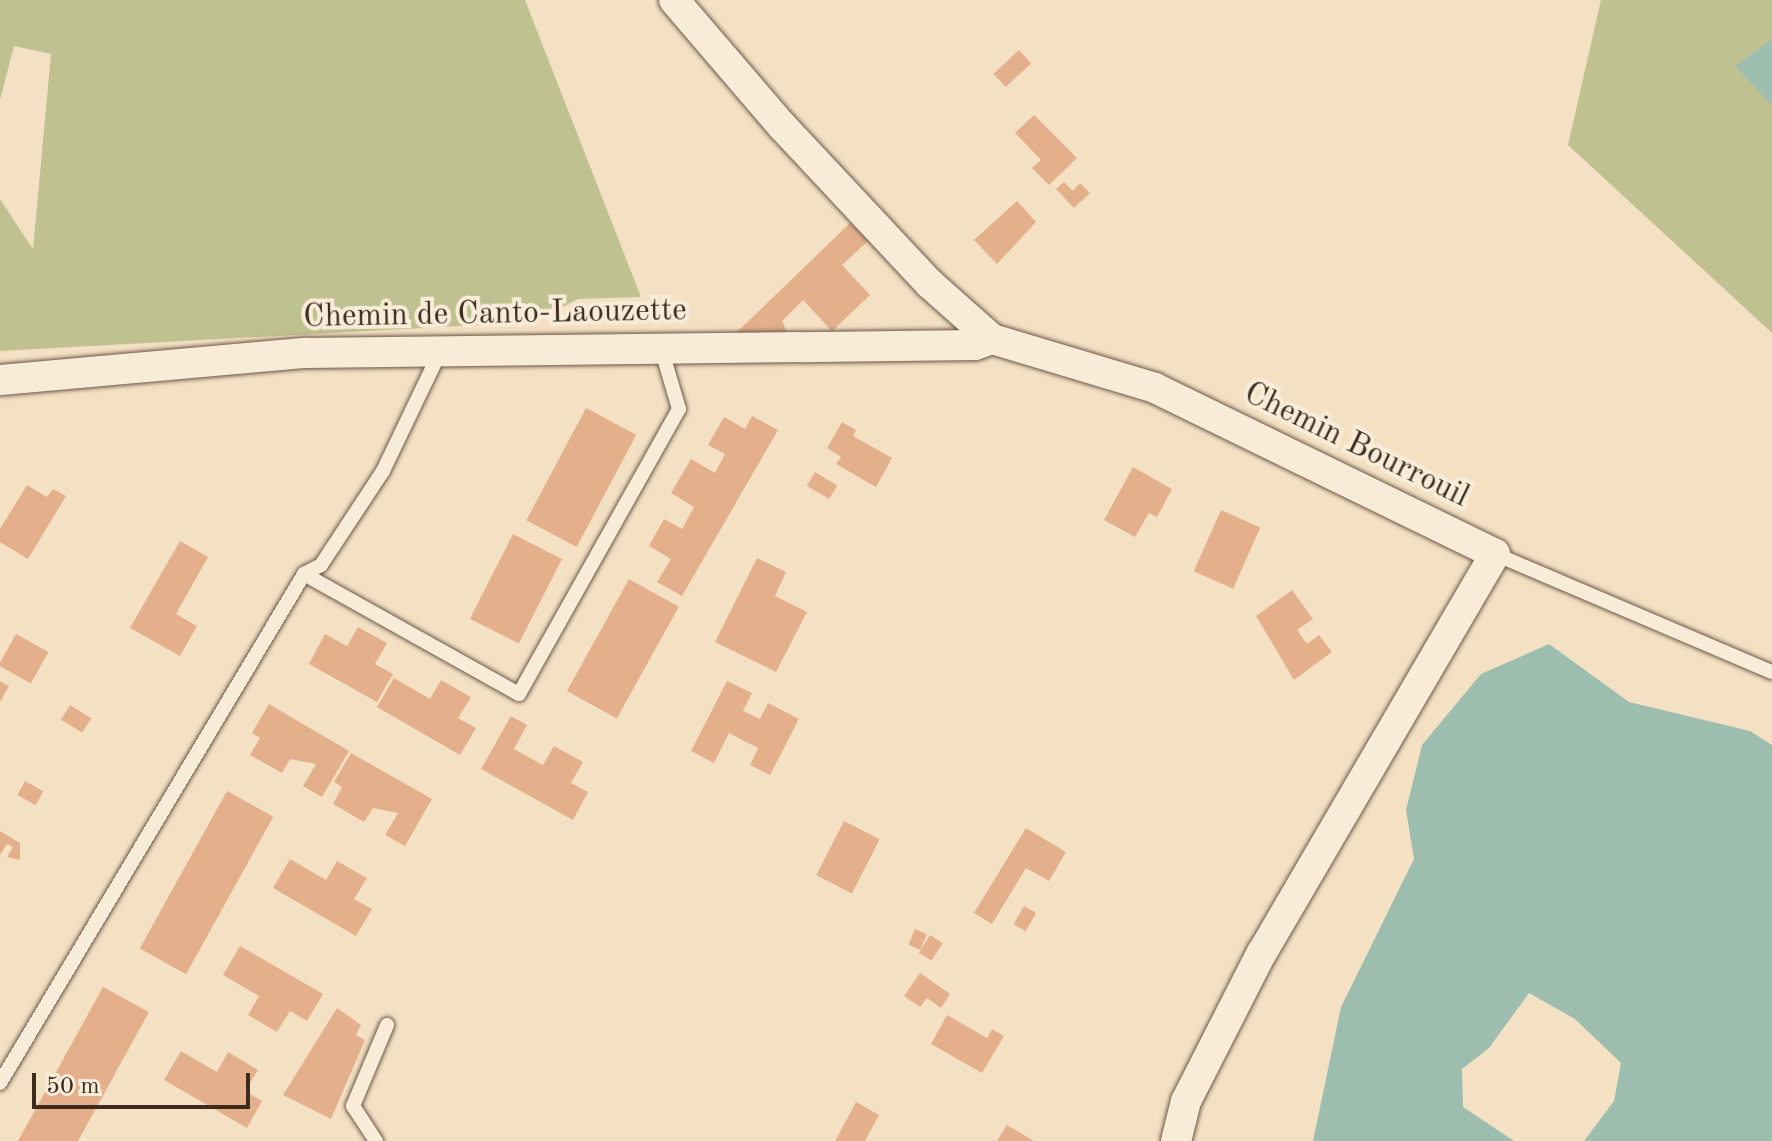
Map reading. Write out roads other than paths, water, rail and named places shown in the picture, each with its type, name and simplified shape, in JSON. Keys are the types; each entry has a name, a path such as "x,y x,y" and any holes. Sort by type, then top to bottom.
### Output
{"street":[{"name":"Chemin Bourrouil","path":"674,0 793,138 930,284 992,339 1155,388 1495,554"},
{"name":"Chemin de Canto-Laouzette","path":"0,380 305,353 975,345 992,339"},
{"path":"1176,1141 1186,1101 1262,952 1495,554"}],"lane":[{"path":"304,574 519,694 679,409 661,348"},
{"path":"0,1083 304,574 321,565 383,471 440,351"},
{"path":"1495,554 1772,672"},
{"path":"376,1141 353,1106 387,1025"}]}
